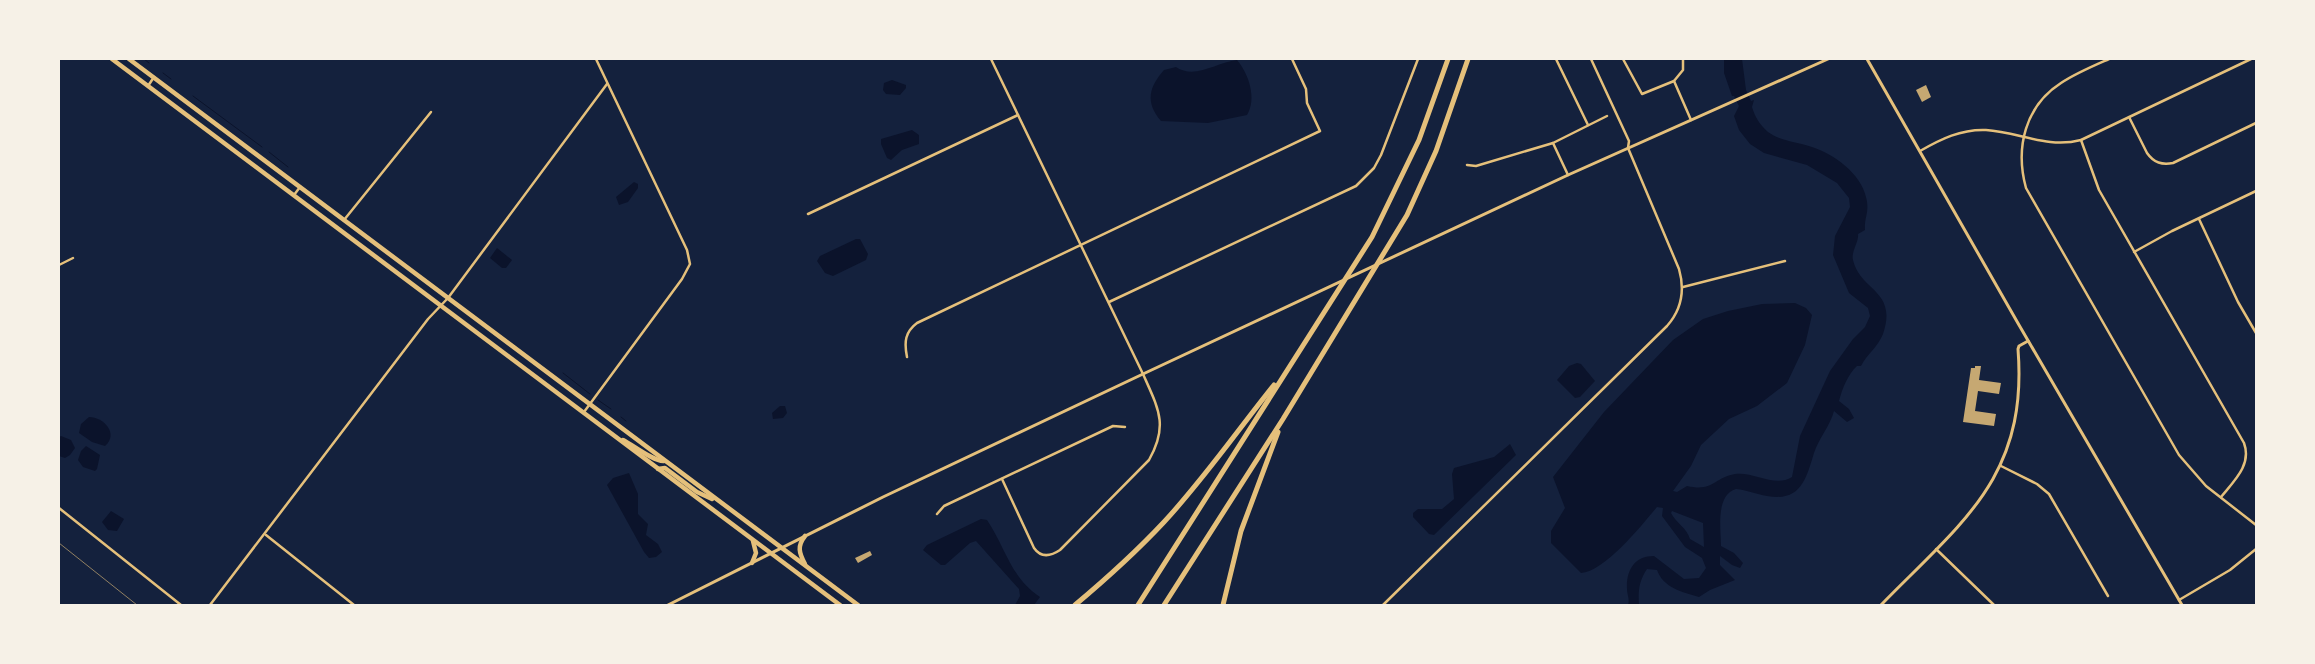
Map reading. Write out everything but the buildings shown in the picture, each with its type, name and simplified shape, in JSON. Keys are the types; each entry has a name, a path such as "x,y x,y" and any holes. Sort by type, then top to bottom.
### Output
{"highway":[{"path":"112,59 840,605"},
{"path":"129,59 858,605"},
{"path":"1138,605 1372,238 1419,140 1448,59"},
{"path":"1164,605 1283,419 1407,215 1436,151 1468,59"},
{"path":"1075,605 1122,564 1165,521 1224,450 1290,365"},
{"path":"1223,605 1234,554 1245,516 1283,419"},
{"path":"613,435 656,460 664,461"},
{"path":"658,469 665,468 697,492 723,504"},
{"path":"805,536 799,549 805,566"},
{"path":"752,563 756,552 753,540"}],"street":[{"path":"583,413 682,279 690,264 687,250 596,59"},
{"path":"991,59 1109,302 1158,407 1161,419 1157,446 1149,460 1060,550 1052,555 1037,552 1002,479"},
{"path":"907,357 906,336 908,331 917,323 1320,132 1307,103 1306,89 1292,59"},
{"path":"1109,302 1356,186 1374,168 1381,155 1418,59"},
{"path":"1556,59 1588,125"},
{"path":"1383,605 1667,326 1678,309 1683,287 1677,262 1628,148 1630,141 1592,59"},
{"path":"1623,59 1642,94 1674,81 1683,70 1682,59"},
{"path":"668,605 770,553 1143,374 1568,175 1828,59"},
{"path":"1868,59 2182,605"},
{"path":"2109,59 2071,77 2051,90 2030,118 2023,138 2021,153 2023,177 2034,204 2179,455 2206,486 2256,525"},
{"path":"1920,151 1950,136 1968,131 1998,132 2055,144 2081,140 2251,59"},
{"path":"148,86 154,77"},
{"path":"1674,81 1691,120"},
{"path":"210,605 266,535 440,305 448,298 607,84"},
{"path":"344,220 431,112"},
{"path":"808,214 1018,115"},
{"path":"1467,165 1476,166 1553,143 1607,116"},
{"path":"2130,116 2150,158 2161,164 2173,163 2256,123"},
{"path":"2081,140 2099,190 2246,450 2246,464 2221,497"},
{"path":"1553,143 1568,175"},
{"path":"294,196 300,187"},
{"path":"2134,252 2256,191"},
{"path":"2199,218 2238,302 2256,334"},
{"path":"59,265 73,258"},
{"path":"1683,287 1785,261"},
{"path":"1881,605 1975,508 2000,466 2012,434 2018,403 2018,350 2019,346 2028,340"},
{"path":"937,514 944,506 1113,426 1125,427"},
{"path":"2000,466 2037,484 2049,494 2108,596"},
{"path":"59,508 181,605"},
{"path":"266,535 354,605"},
{"path":"1936,548 1994,605"},
{"path":"2179,600 2230,570 2256,549"}],"water":[{"path":"1724,59 1742,59 1746,90 1751,101 1754,100 1753,111 1765,129 1778,137 1820,150 1845,166 1859,180 1866,197 1867,211 1865,230 1858,234 1853,260 1857,270 1882,299 1886,308 1886,319 1883,334 1878,343 1861,366 1857,366 1851,373 1839,401 1849,409 1854,418 1847,422 1834,411 1816,448 1805,480 1800,487 1795,492 1778,497 1736,489 1725,498 1722,505 1720,523 1721,546 1734,553 1743,563 1740,568 1732,565 1720,556 1720,565 1735,580 1710,590 1699,597 1668,585 1657,570 1647,569 1640,586 1639,605 1628,605 1628,576 1636,562 1641,559 1654,556 1684,579 1699,578 1706,568 1702,558 1685,547 1662,516 1663,508 1657,507 1622,546 1590,571 1581,573 1551,543 1551,531 1565,508 1553,477 1604,412 1673,340 1703,319 1728,311 1762,304 1795,303 1806,308 1812,315 1805,345 1787,383 1757,406 1729,419 1701,445 1691,466 1673,491 1677,492 1687,486 1708,486 1722,478 1735,474 1778,481 1785,480 1792,477 1800,436 1830,371 1853,339 1865,327 1870,316 1868,308 1849,293 1833,255 1835,236 1850,207 1849,198 1837,183 1807,165 1764,153 1750,144 1739,130 1734,116 1739,106 1734,96 1732,96 1724,73","holes":["1672,511 1703,523 1704,547 1690,539 1671,513"]},
{"path":"1237,60 1245,72 1250,87 1251,102 1247,115 1208,123 1161,121 1153,107 1151,95 1155,82 1164,70 1176,67 1183,71 1191,72"},
{"path":"892,80 906,85 906,88 900,95 886,94 883,90 884,83"},
{"path":"912,130 919,135 919,144 902,150 891,160 887,158 881,144 881,139"},
{"path":"634,182 638,184 638,188 628,202 619,205 616,197"},
{"path":"856,239 860,239 868,254 866,260 833,276 825,273 817,261 820,256"},
{"path":"497,248 512,260 506,268 502,268 490,258"},
{"path":"1577,363 1581,364 1595,381 1580,397 1575,398 1557,380 1569,366"},
{"path":"780,406 785,406 787,413 783,418 773,419 772,413"},
{"path":"89,417 100,420 108,427 111,436 105,446 92,442 79,433 81,424"},
{"path":"59,437 71,440 75,448 65,458 59,456"},
{"path":"1510,444 1516,455 1434,535 1429,534 1413,517 1413,513 1418,509 1442,509 1454,499 1452,474 1454,468 1494,457"},
{"path":"86,446 100,455 95,471 83,467 78,460 81,451"},
{"path":"629,473 638,494 638,514 648,524 646,535 658,544 662,552 656,557 649,558 644,552 607,485 613,478"},
{"path":"111,511 124,519 117,531 108,530 102,522"},
{"path":"981,519 987,520 1015,571 1030,589 1040,597 1034,605 1015,605 1020,596 1019,589 976,541 970,543 945,565 941,565 923,550 927,545"}],"waterway":[{"path":"144,59 149,63"},
{"path":"163,73 171,79"},
{"path":"193,96 262,147"},
{"path":"269,152 288,167"},
{"path":"563,373 590,394"},
{"path":"598,400 611,409"},
{"path":"621,417 626,421"}],"railway":[{"path":"59,543 137,605"}]}
